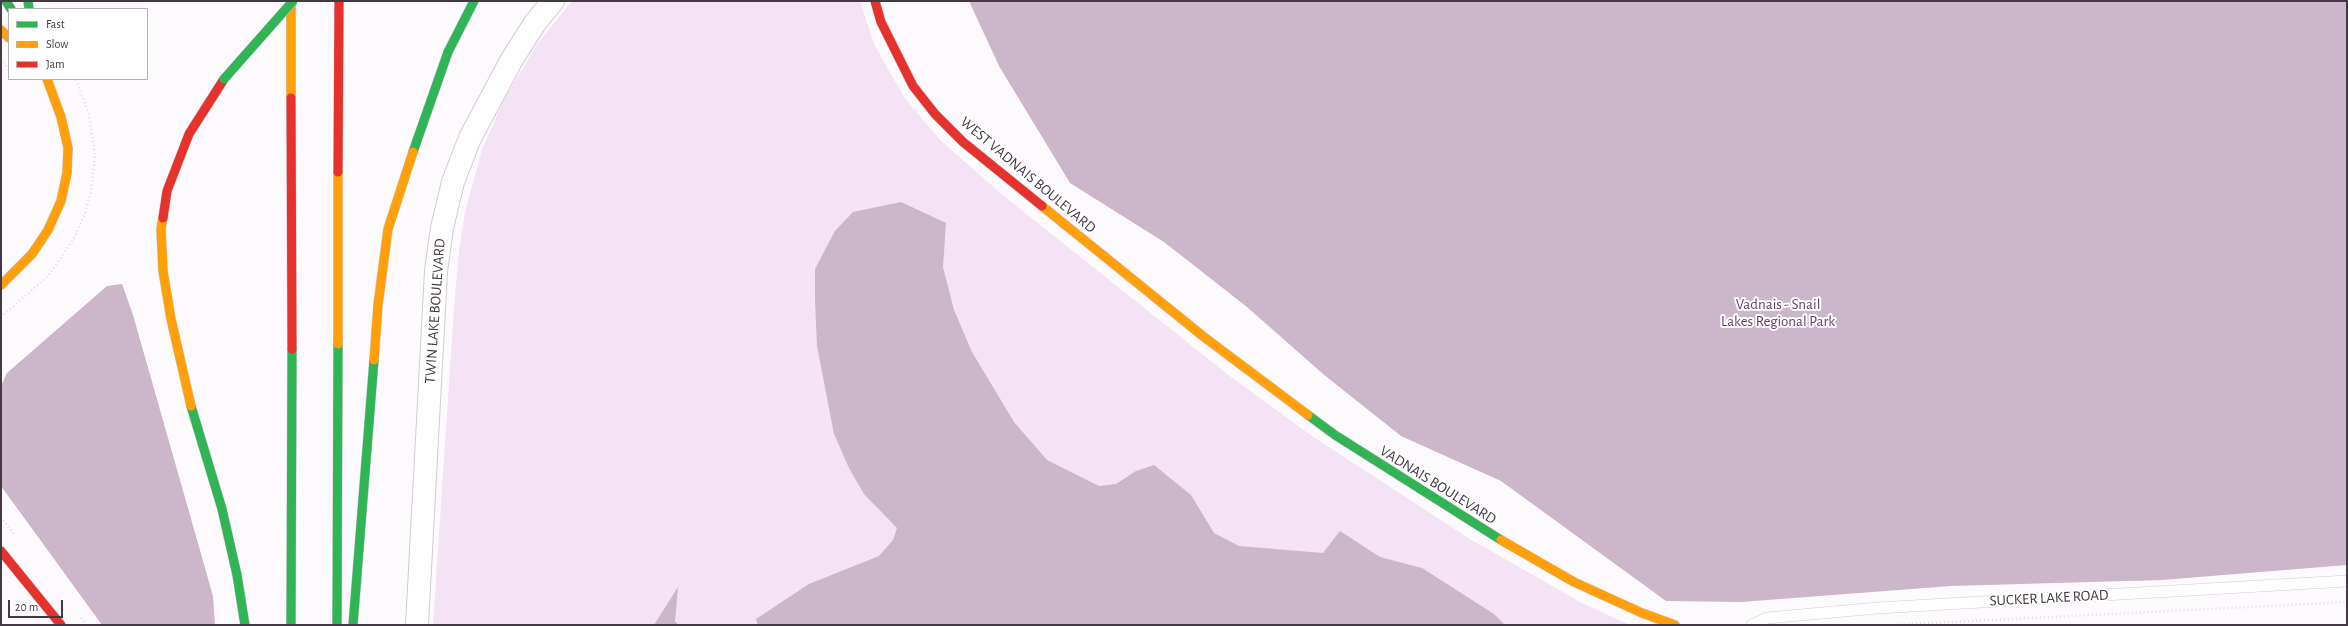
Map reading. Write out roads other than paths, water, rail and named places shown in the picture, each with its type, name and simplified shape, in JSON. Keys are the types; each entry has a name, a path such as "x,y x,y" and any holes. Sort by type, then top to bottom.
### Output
{"main road":[{"path":"245,625 237,575 222,509 192,408 171,319 163,271 161,229 167,191 186,140 224,79 251,46 292,1"},
{"path":"290,625 292,485 292,1"},
{"path":"337,625 339,1"},
{"path":"353,625 378,305 388,229 445,59 474,1"},
{"name":"WEST VADNAIS BOULEVARD","path":"875,1 881,22 913,86 957,136 1012,183 1204,338"},
{"path":"1,285 32,254 48,230 61,201 66,173 68,148 61,117 47,80"},
{"name":"VADNAIS BOULEVARD","path":"1204,338 1334,435 1493,536 1574,582 1642,613 1675,625"},
{"path":"1,551 61,625"}],"street":[{"name":"TWIN LAKE BOULEVARD","path":"417,625 436,271 442,228 453,182 473,131 511,61 535,23 553,1"}],"lane":[{"name":"SUCKER LAKE ROAD","path":"1752,625 1767,618 1877,608 2347,581"}],"park label":[{"name":"Vadnais - Snail Lakes Regional Park","path":"1778,312"}]}
